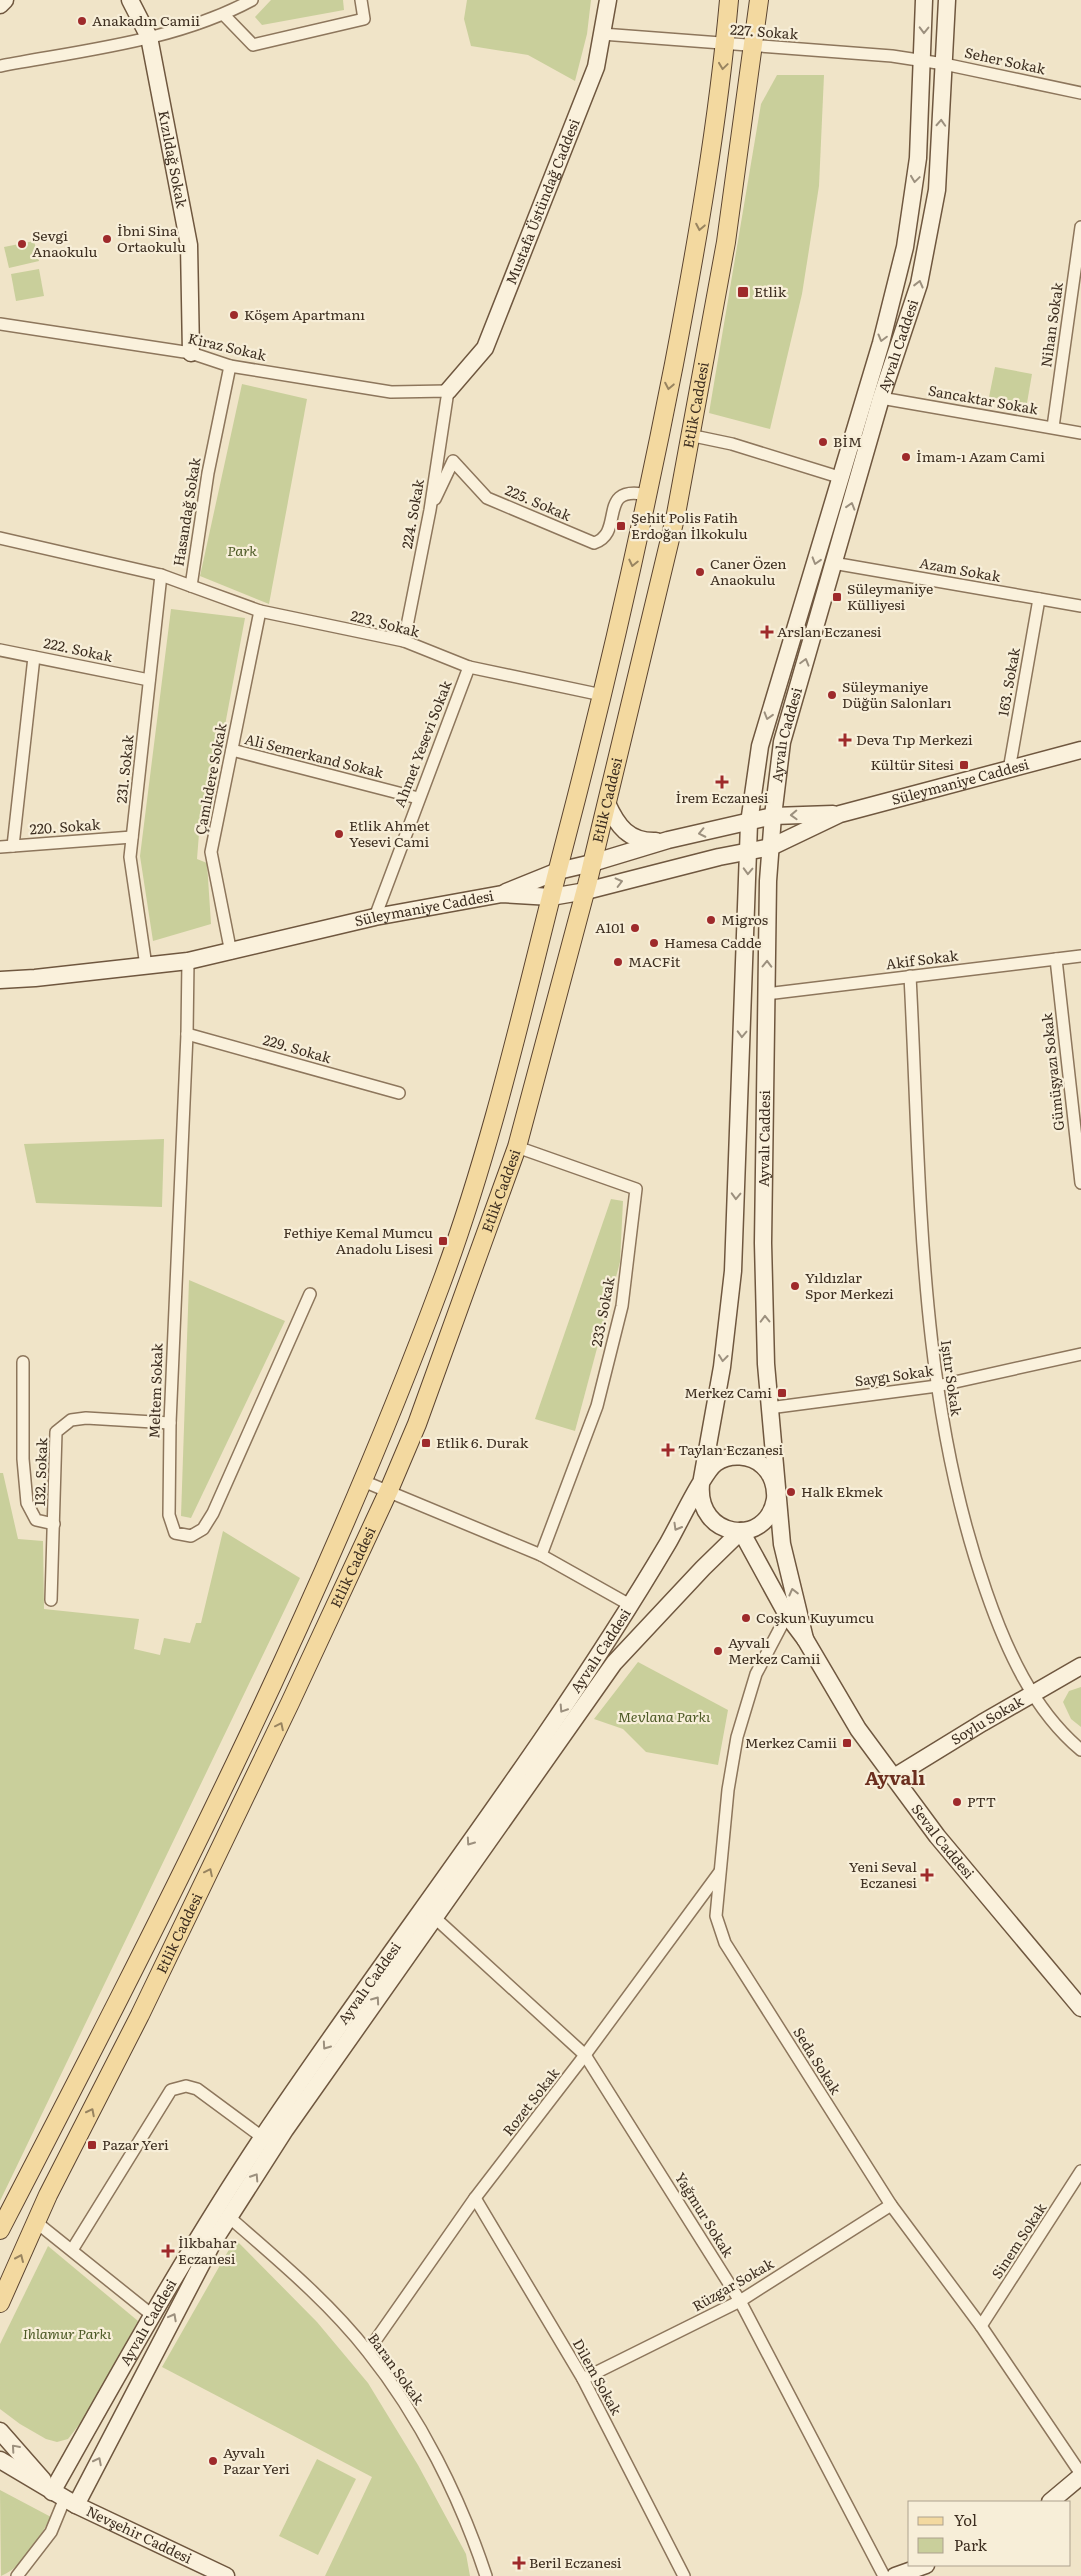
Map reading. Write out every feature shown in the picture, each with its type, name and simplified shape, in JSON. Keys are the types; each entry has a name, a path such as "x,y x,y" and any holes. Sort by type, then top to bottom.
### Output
{"main road":[{"path":"0,5 5,0"},
{"name":"Kızıldağ Sokak","path":"130,0 149,37 189,245 191,353"},
{"name":"Mustafa Üstündağ Caddesi","path":"448,391 485,348 596,67 608,0"},
{"name":"Etlik Caddesi","path":"0,2230 134,1972 303,1617 363,1481 443,1279 490,1136 602,695 648,495 704,210 729,0"},
{"name":"Etlik Caddesi","path":"0,2302 36,2222 144,2006 290,1703 389,1490 417,1424 517,1147 586,891 676,514 726,242 759,0"},
{"name":"Ayvalı Caddesi","path":"924,0 924,60 918,158 905,247 881,343 842,478 765,727 749,823 733,1271 722,1367 700,1496 703,1508 709,1518 718,1526 741,1532 752,1529 766,1518 774,1502 775,1490 769,1408 763,1243 766,994 771,847 782,742 881,398 919,284 937,190 946,0"},
{"name":"Süleymaniye Caddesi","path":"502,894 551,897 586,891 748,850 771,847 840,814 1081,750"},
{"name":"Süleymaniye Caddesi","path":"607,803 620,827 628,836 652,841 668,840"},
{"name":"Süleymaniye Caddesi","path":"0,980 35,978 188,961 375,917 502,894 558,871 592,864 668,840 773,816 840,814"},
{"name":"Ayvalı Caddesi","path":"65,2498 152,2315 211,2215 262,2137 554,1723 630,1606 707,1472 716,1463 740,1456 753,1460 764,1467 772,1478 775,1490"},
{"name":"Seval Caddesi","path":"775,1490 782,1544 805,1639"},
{"name":"Ayvalı Caddesi","path":"65,2498 155,2351 212,2244 229,2217 285,2130 434,1917 614,1663 703,1568 741,1532"},
{"name":"Seval Caddesi","path":"741,1532 787,1616 805,1639 858,1729 937,1836 1081,2008"},
{"name":"Soylu Sokak","path":"894,1777 1081,1666"},
{"name":"Nevşehir Caddesi","path":"0,2431 65,2498"},
{"name":"Nevşehir Caddesi","path":"0,2460 65,2498 219,2574"},
{"path":"1051,2501 1081,2475"},
{"path":"895,2576 923,2566"}],"street":[{"path":"0,66 149,37 224,15 252,0"},
{"path":"224,15 253,45 364,19 360,0"},
{"name":"227. Sokak","path":"602,34 924,60"},
{"name":"Seher Sokak","path":"924,60 1081,93"},
{"name":"Nihan Sokak","path":"1053,427 1081,227"},
{"name":"Kiraz Sokak","path":"0,324 191,353 230,366 391,392 448,391"},
{"name":"Hasandağ Sokak","path":"0,538 161,575 191,586 208,473 230,366"},
{"name":"224. Sokak","path":"404,641 430,510 448,391"},
{"name":"Sancaktar Sokak","path":"881,398 1081,433"},
{"path":"690,435 732,444 842,478"},
{"name":"225. Sokak","path":"430,510 454,461 487,498 594,543 602,540 608,533 614,505 623,494 633,492 648,495"},
{"name":"Azam Sokak","path":"833,563 1081,606"},
{"name":"231. Sokak","path":"146,966 130,856 161,575"},
{"name":"223. Sokak","path":"191,586 260,612 404,641 469,667 602,695"},
{"name":"163. Sokak","path":"1009,770 1039,599"},
{"name":"Çamlıdere Sokak","path":"231,952 211,852 260,612"},
{"name":"222. Sokak","path":"0,650 149,680"},
{"path":"13,846 34,657"},
{"name":"Ahmet Yesevi Sokak","path":"375,917 418,798 469,667"},
{"name":"Ali Semerkand Sokak","path":"232,750 418,798"},
{"name":"220. Sokak","path":"0,847 132,837"},
{"name":"Akif Sokak","path":"766,994 1081,956"},
{"name":"Gümüşyazı Sokak","path":"1056,959 1081,1183"},
{"name":"Meltem Sokak","path":"188,961 187,1034 170,1423 169,1515 175,1533 191,1536 203,1529 213,1513 310,1294"},
{"name":"Işıtır Sokak","path":"910,976 928,1322 945,1442 967,1538 998,1627 1032,1694 1081,1750"},
{"name":"229. Sokak","path":"187,1034 399,1093"},
{"name":"233. Sokak","path":"517,1147 636,1190 622,1306 599,1397 541,1555"},
{"name":"Saygı Sokak","path":"769,1408 937,1386 1081,1354"},
{"path":"23,1362 24,1459 27,1503 36,1520 54,1524"},
{"name":"132. Sokak","path":"51,1600 56,1432 71,1420 86,1418 170,1423"},
{"path":"363,1481 389,1490 541,1555 630,1606"},
{"name":"Seda Sokak","path":"787,1616 756,1674 737,1737 728,1790 716,1916 725,1943 891,2205 981,2326 1081,2475"},
{"name":"Rozet Sokak","path":"368,2352 475,2198 585,2055 719,1872"},
{"name":"Yağmur Sokak","path":"434,1917 585,2055 740,2300 884,2576"},
{"path":"72,2250 171,2090 186,2086 197,2089 262,2137"},
{"name":"Sinem Sokak","path":"981,2326 1081,2171"},
{"name":"Dilem Sokak","path":"475,2198 583,2379 684,2576"},
{"name":"Rüzgar Sokak","path":"583,2379 740,2300 891,2205"},
{"name":"Baran Sokak","path":"229,2217 298,2278 368,2352 414,2420 427,2444 468,2523 486,2576"},
{"path":"36,2222 152,2315"},
{"path":"17,2576 51,2532 65,2498"}],"green space":[{"path":"271,0 343,0 344,10 262,25 255,17"},
{"path":"467,0 591,0 587,34 575,81 528,55 471,46 464,19"},
{"path":"777,75 824,75 819,186 802,294 770,429 709,413 761,104"},
{"path":"34,241 39,261 9,268 4,247"},
{"path":"39,269 44,296 16,301 11,274"},
{"path":"995,367 1032,374 1027,403 989,397"},
{"name":"Park","path":"242,384 307,399 269,604 200,576"},
{"path":"171,609 245,618 212,795 201,808 197,859 207,863 211,924 153,941 140,856"},
{"path":"164,1139 162,1207 36,1203 24,1144"},
{"path":"611,1199 623,1201 620,1262 575,1431 535,1419"},
{"path":"189,1280 285,1321 191,1518 181,1516"},
{"path":"0,1473 3,1473 18,1539 43,1541 44,1609 139,1619 134,1649 160,1655 164,1638 190,1643 196,1623 201,1623 223,1531 300,1578 0,2201"},
{"name":"Mevlana Parkı","path":"638,1662 728,1710 718,1765 646,1752 623,1729 594,1719"},
{"path":"1081,1687 1081,1727 1071,1719 1063,1702 1069,1691"},
{"path":"235,2239 317,2322 368,2383 418,2465 466,2554 470,2576 325,2576 372,2477 162,2367"},
{"name":"Ihlamur Parkı","path":"48,2246 138,2321 82,2421 68,2439 57,2442 46,2439 20,2424 0,2409 0,2344"},
{"path":"317,2459 356,2479 318,2555 279,2536"},
{"path":"0,2490 51,2517 24,2559 9,2572 1,2576"}],"place":[{"name":"Anakadın Camii","path":"82,21"},
{"name":"İbni Sina Ortaokulu","path":"107,239"},
{"name":"Sevgi Anaokulu","path":"22,244"},
{"name":"Etlik","path":"743,292"},
{"name":"Köşem Apartmanı","path":"234,315"},
{"name":"BİM","path":"823,442"},
{"name":"İmam-ı Azam Cami","path":"906,457"},
{"name":"Şehit Polis Fatih Erdoğan İlkokulu","path":"621,526"},
{"name":"Caner Özen Anaokulu","path":"700,572"},
{"name":"Süleymaniye Külliyesi","path":"837,597"},
{"name":"Arslan Eczanesi","path":"767,632"},
{"name":"Süleymaniye Düğün Salonları","path":"832,695"},
{"name":"Deva Tıp Merkezi","path":"845,740"},
{"name":"Kültür Sitesi","path":"964,765"},
{"name":"İrem Eczanesi","path":"722,782"},
{"name":"Etlik Ahmet Yesevi Cami","path":"339,834"},
{"name":"Migros","path":"711,920"},
{"name":"A101","path":"635,928"},
{"name":"Hamesa Cadde","path":"654,943"},
{"name":"MACFit","path":"618,962"},
{"name":"Fethiye Kemal Mumcu Anadolu Lisesi","path":"443,1241"},
{"name":"Yıldızlar Spor Merkezi","path":"795,1286"},
{"name":"Merkez Cami","path":"782,1393"},
{"name":"Etlik 6. Durak","path":"426,1443"},
{"name":"Taylan Eczanesi","path":"668,1450"},
{"name":"Halk Ekmek","path":"791,1492"},
{"name":"Coşkun Kuyumcu","path":"746,1618"},
{"name":"Ayvalı Merkez Camii","path":"718,1651"},
{"name":"Merkez Camii","path":"847,1743"},
{"name":"PTT","path":"957,1802"},
{"name":"Yeni Seval Eczanesi","path":"927,1875"},
{"name":"Pazar Yeri","path":"92,2145"},
{"name":"İlkbahar Eczanesi","path":"168,2251"},
{"name":"Ayvalı Pazar Yeri","path":"213,2461"},
{"name":"Beril Eczanesi","path":"519,2563"}],"district":[{"name":"Ayvalı","path":"895,1778"}]}
